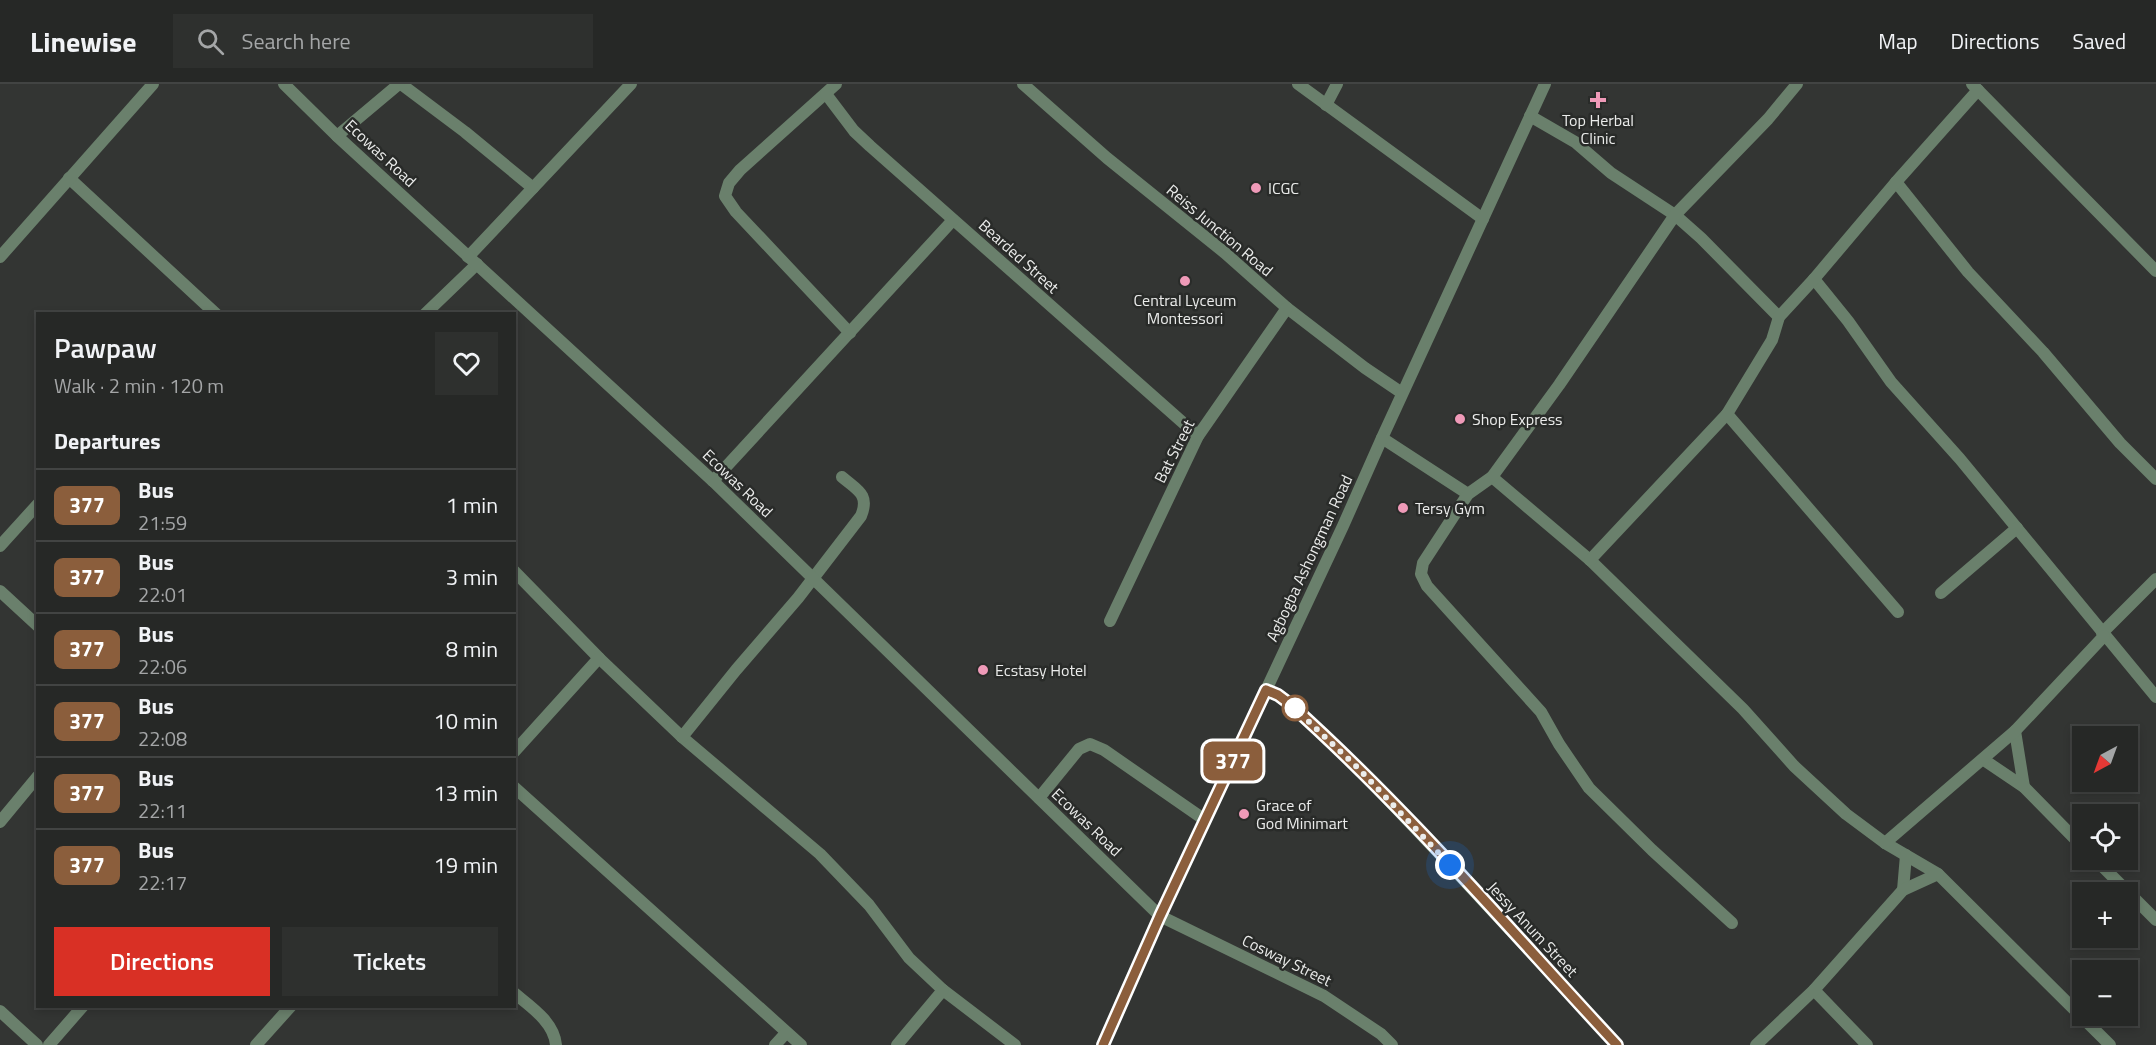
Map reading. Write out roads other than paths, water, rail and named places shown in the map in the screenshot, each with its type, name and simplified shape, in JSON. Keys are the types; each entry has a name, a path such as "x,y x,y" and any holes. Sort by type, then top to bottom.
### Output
{"street":[{"path":"0,257 153,84"},
{"name":"Ecowas Road","path":"284,84 472,261 713,481 1160,916"},
{"path":"337,136 400,84 465,132 533,188"},
{"path":"427,312 533,188 631,84"},
{"path":"836,84 740,170 729,183 725,196 736,212 850,333"},
{"name":"Reiss Junction Road","path":"1023,84 1107,158 1224,253 1287,308 1365,368 1402,393"},
{"path":"1298,84 1483,219"},
{"path":"1326,105 1338,84"},
{"name":"Agbogba Ashongman Road","path":"1103,1045 1204,820 1343,526 1545,84"},
{"path":"1732,923 1652,850 1589,788 1559,744 1541,712 1427,586 1421,574 1423,563 1468,494 1492,477 1559,386 1675,215 1768,119 1797,84"},
{"path":"1590,560 1727,414 1772,340 1779,317 1814,279 1975,87 2156,271"},
{"name":"Bearded Street","path":"826,94 854,131 1198,436"},
{"path":"1530,116 1575,142 1611,172 1675,215 1779,317"},
{"path":"69,178 211,312"},
{"path":"1896,182 1968,272 2043,352 2120,443 2156,479"},
{"path":"713,481 953,220"},
{"path":"1814,279 1848,321 1891,382 1960,459 2156,697"},
{"name":"Bat Street","path":"1110,621 1198,436 1287,308"},
{"path":"1727,414 1898,612"},
{"path":"1382,438 1468,494"},
{"path":"682,737 861,516 866,504 864,497 842,477"},
{"path":"1492,477 1590,560 1743,709 1794,766 1846,814 1885,843 1938,874 2110,1045"},
{"path":"0,546 36,506"},
{"path":"1941,593 2017,528"},
{"path":"516,573 599,658 682,737 820,854 869,905 909,958 943,990 1015,1045"},
{"path":"1885,843 2015,731 2156,579"},
{"path":"0,591 36,624"},
{"path":"516,750 599,658"},
{"name":"Jessy Anum Street","path":"1266,690 1290,704 1359,769 1617,1045"},
{"path":"2015,731 2024,788"},
{"path":"1039,798 1079,749 1090,744 1104,750 1204,820"},
{"path":"1984,759 2024,788 2072,836"},
{"path":"0,822 36,778"},
{"path":"516,790 801,1045"},
{"path":"1903,890 1906,855"},
{"path":"2106,870 2156,920"},
{"path":"1756,1045 1814,990 1903,890 1938,874"},
{"name":"Cosway Street","path":"1160,916 1324,996 1381,1034 1392,1045"},
{"path":"897,1045 943,990"},
{"path":"1814,990 1867,1045"},
{"path":"516,995 545,1020 556,1038 556,1045"},
{"path":"49,1045 81,1008"},
{"path":"256,1045 289,1008"},
{"path":"0,1011 37,1045"},
{"path":"774,1045 786,1033"}],"place":[{"name":"Top Herbal Clinic","path":"1598,100"},
{"name":"ICGC","path":"1256,188"},
{"name":"Central Lyceum Montessori","path":"1185,281"},
{"name":"Shop Express","path":"1460,419"},
{"name":"Tersy Gym","path":"1403,508"},
{"name":"Ecstasy Hotel","path":"983,670"},
{"name":"Grace of God Minimart","path":"1244,814"}]}
